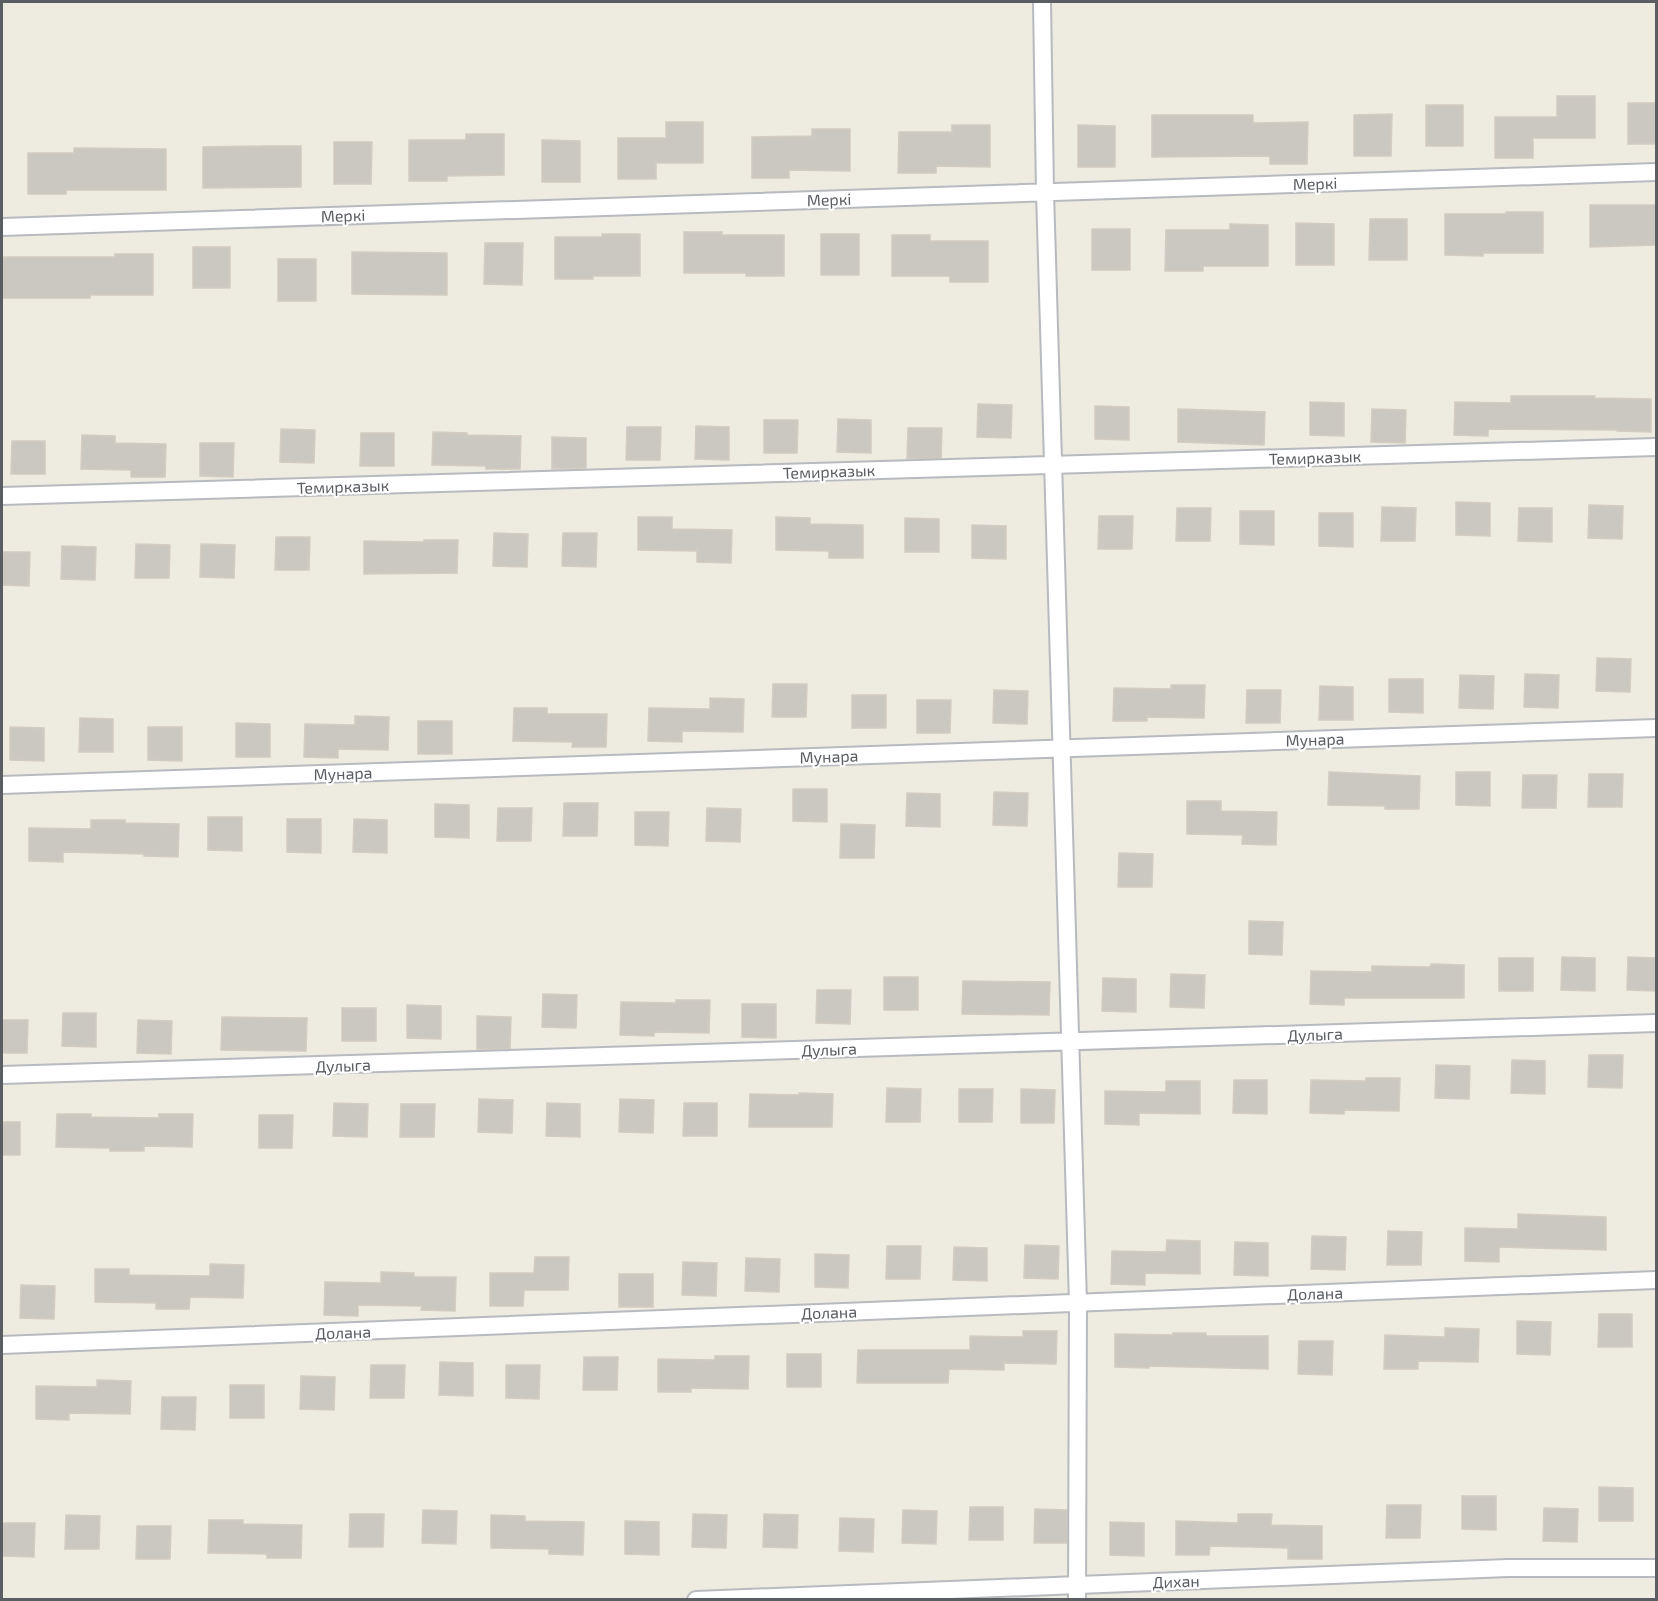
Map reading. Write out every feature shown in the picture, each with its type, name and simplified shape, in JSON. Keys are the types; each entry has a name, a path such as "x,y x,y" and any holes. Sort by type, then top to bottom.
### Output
{"street":[{"path":"1042,2 1045,192 1078,1303 1077,1592"},
{"name":"Меркі","path":"2,227 1656,172"},
{"name":"Темирказык","path":"2,496 1656,447"},
{"name":"Мунара","path":"2,785 1656,728"},
{"name":"Дулыга","path":"2,1076 1656,1023"},
{"name":"Долана","path":"2,1345 1656,1280"},
{"name":"Дихан","path":"696,1599 1077,1592 1508,1568 1656,1568"}],"building":[{"path":"1557,96 1595,96 1595,138 1533,138 1533,158 1495,158 1495,117 1557,117"},
{"path":"1628,103 1656,103 1656,144 1628,144"},
{"path":"1426,105 1463,105 1463,146 1426,146"},
{"path":"1392,114 1391,156 1354,156 1354,115"},
{"path":"1152,115 1253,115 1253,123 1308,122 1307,164 1270,164 1270,156 1152,157"},
{"path":"666,122 703,122 703,163 656,163 656,179 618,179 618,138 666,138"},
{"path":"952,125 990,125 990,167 936,166 936,173 898,173 899,132 952,132"},
{"path":"1078,125 1115,126 1115,167 1078,167"},
{"path":"812,129 850,129 850,171 789,170 789,178 752,178 752,137 812,136"},
{"path":"466,134 504,134 504,175 447,176 447,181 409,181 409,140 466,140"},
{"path":"542,140 580,141 580,182 542,182"},
{"path":"334,142 372,142 371,184 334,184"},
{"path":"301,146 301,187 203,188 203,147"},
{"path":"74,148 166,149 166,190 66,190 66,194 28,194 28,153 74,153"},
{"path":"1590,205 1656,205 1656,245 1590,247"},
{"path":"1506,212 1543,212 1543,253 1445,255 1445,214 1506,214"},
{"path":"1370,219 1407,219 1407,260 1369,260"},
{"path":"1296,223 1334,224 1334,265 1296,265"},
{"path":"1230,224 1268,225 1268,266 1203,266 1203,271 1165,271 1166,230 1230,230"},
{"path":"1092,229 1130,229 1130,270 1092,270"},
{"path":"684,232 722,232 722,235 784,235 784,276 746,276 746,273 684,273"},
{"path":"602,234 640,234 640,276 555,279 555,237 602,237"},
{"path":"821,234 859,234 859,275 821,275"},
{"path":"892,235 930,235 930,241 988,241 988,282 950,282 950,276 892,276"},
{"path":"485,243 523,243 522,285 484,284"},
{"path":"193,247 230,247 230,288 193,288"},
{"path":"352,252 447,253 447,295 352,294"},
{"path":"115,254 153,254 153,295 2,298 2,257 115,257"},
{"path":"278,259 316,259 316,301 278,301"},
{"path":"1511,396 1651,399 1651,432 1488,429 1488,436 1454,435 1455,402 1511,403"},
{"path":"1310,402 1344,403 1344,436 1310,435"},
{"path":"978,404 1012,405 1011,438 977,437"},
{"path":"1095,406 1129,407 1129,440 1095,439"},
{"path":"1178,409 1265,412 1264,445 1178,442"},
{"path":"1372,409 1406,410 1405,443 1371,442"},
{"path":"838,419 871,420 871,453 837,452"},
{"path":"764,420 798,420 797,453 764,453"},
{"path":"696,426 729,427 729,460 695,459"},
{"path":"627,427 661,427 660,460 626,460"},
{"path":"908,428 942,428 941,458 907,459"},
{"path":"281,429 315,430 314,463 280,462"},
{"path":"433,432 521,436 520,469 432,465"},
{"path":"361,433 394,433 394,466 360,466"},
{"path":"82,435 115,436 115,443 166,444 165,477 131,477 131,470 81,469"},
{"path":"552,437 586,438 586,468 552,469"},
{"path":"12,441 45,441 45,474 11,474"},
{"path":"200,443 234,443 233,477 200,476"},
{"path":"1456,502 1490,503 1490,536 1456,535"},
{"path":"1589,505 1623,506 1622,539 1588,538"},
{"path":"1382,507 1416,508 1415,541 1381,541"},
{"path":"1177,508 1211,508 1210,541 1176,541"},
{"path":"1519,508 1552,508 1552,542 1518,541"},
{"path":"1240,511 1274,511 1274,545 1240,544"},
{"path":"1319,513 1353,513 1353,547 1319,546"},
{"path":"1099,516 1133,516 1132,549 1098,549"},
{"path":"638,517 672,517 672,529 732,530 731,563 697,562 697,551 638,550"},
{"path":"776,517 810,518 810,524 863,525 863,558 829,558 829,551 776,550"},
{"path":"905,518 939,519 939,552 905,552"},
{"path":"972,525 1006,526 1006,559 972,558"},
{"path":"494,533 528,534 527,567 493,566"},
{"path":"563,533 597,533 596,567 562,566"},
{"path":"276,537 310,537 309,570 275,570"},
{"path":"424,540 458,540 457,573 364,574 364,541 424,542"},
{"path":"136,544 170,545 169,578 135,578"},
{"path":"201,544 235,545 234,578 200,577"},
{"path":"62,546 96,547 95,580 61,579"},
{"path":"2,552 30,552 29,586 2,585"},
{"path":"1597,658 1631,659 1630,692 1596,691"},
{"path":"1525,674 1559,675 1558,708 1524,707"},
{"path":"1460,675 1494,676 1493,709 1459,708"},
{"path":"1389,679 1423,679 1423,713 1389,712"},
{"path":"773,684 807,684 806,717 772,717"},
{"path":"1171,685 1205,685 1204,718 1147,717 1147,721 1113,721 1114,688 1171,689"},
{"path":"1320,686 1353,687 1353,720 1319,720"},
{"path":"994,690 1028,691 1027,724 993,723"},
{"path":"1247,690 1281,690 1280,723 1246,723"},
{"path":"852,695 886,695 886,728 852,728"},
{"path":"710,698 744,699 743,732 682,731 682,742 648,741 649,708 710,709"},
{"path":"917,700 951,700 950,733 917,733"},
{"path":"514,708 547,708 547,714 607,714 606,747 572,747 573,742 513,741"},
{"path":"355,716 389,717 388,750 338,749 338,758 304,757 305,724 355,725"},
{"path":"80,718 113,719 113,752 79,752"},
{"path":"418,721 452,721 452,754 418,754"},
{"path":"236,723 270,724 270,757 236,757"},
{"path":"10,727 44,728 44,761 10,760"},
{"path":"148,727 182,727 182,761 148,760"},
{"path":"1329,772 1420,776 1419,809 1328,805"},
{"path":"1456,772 1490,772 1490,806 1456,805"},
{"path":"1589,774 1623,774 1622,807 1588,807"},
{"path":"1523,775 1557,775 1556,808 1522,808"},
{"path":"793,789 827,789 827,822 793,821"},
{"path":"994,792 1028,793 1027,826 993,825"},
{"path":"907,793 940,794 940,827 906,826"},
{"path":"1187,801 1221,801 1221,811 1277,812 1276,845 1242,844 1243,835 1187,834"},
{"path":"564,803 598,803 597,836 563,836"},
{"path":"435,804 469,805 469,838 435,837"},
{"path":"498,808 532,808 531,841 497,841"},
{"path":"707,808 741,809 740,842 706,841"},
{"path":"635,812 669,812 668,846 635,845"},
{"path":"208,817 242,817 242,851 208,850"},
{"path":"287,819 321,819 321,853 287,852"},
{"path":"354,819 387,820 387,853 353,852"},
{"path":"91,820 179,824 178,857 63,852 63,862 29,861 29,828 91,829"},
{"path":"841,824 875,825 874,858 840,858"},
{"path":"1119,853 1153,854 1152,887 1118,887"},
{"path":"1249,921 1283,922 1282,955 1249,954"},
{"path":"1562,957 1595,958 1595,991 1561,990"},
{"path":"1628,957 1656,958 1656,991 1627,990"},
{"path":"1499,958 1533,958 1533,991 1499,991"},
{"path":"1431,964 1464,965 1464,998 1344,998 1344,1005 1310,1004 1311,971 1372,972 1372,966 1430,967"},
{"path":"1171,974 1205,975 1204,1008 1170,1007"},
{"path":"884,977 918,977 918,1010 884,1010"},
{"path":"1103,978 1136,979 1136,1012 1102,1011"},
{"path":"963,981 1050,982 1049,1015 962,1014"},
{"path":"817,990 851,990 850,1024 816,1023"},
{"path":"543,994 577,995 576,1028 542,1027"},
{"path":"676,1000 710,1000 709,1033 654,1032 654,1036 620,1035 621,1002 676,1003"},
{"path":"742,1004 776,1004 776,1038 742,1037"},
{"path":"407,1005 441,1006 441,1039 407,1038"},
{"path":"342,1008 376,1008 376,1041 342,1041"},
{"path":"63,1013 96,1013 96,1047 62,1046"},
{"path":"477,1016 511,1017 510,1049 477,1049"},
{"path":"222,1017 307,1018 306,1051 221,1050"},
{"path":"2,1020 28,1020 27,1053 2,1053"},
{"path":"138,1020 172,1021 171,1054 137,1053"},
{"path":"1589,1055 1623,1055 1622,1088 1588,1087"},
{"path":"1512,1060 1545,1061 1545,1094 1511,1093"},
{"path":"1436,1065 1470,1066 1469,1099 1435,1098"},
{"path":"1366,1078 1400,1078 1399,1111 1344,1110 1344,1114 1310,1113 1311,1080 1366,1081"},
{"path":"1234,1080 1267,1080 1267,1114 1233,1113"},
{"path":"1166,1081 1200,1081 1200,1114 1139,1113 1139,1125 1105,1124 1105,1091 1166,1092"},
{"path":"887,1088 921,1089 920,1122 886,1122"},
{"path":"959,1089 993,1089 992,1122 959,1122"},
{"path":"1021,1089 1055,1090 1054,1123 1021,1123"},
{"path":"799,1093 833,1094 832,1127 749,1127 750,1094 799,1095"},
{"path":"479,1099 513,1100 512,1133 478,1132"},
{"path":"620,1099 654,1100 653,1133 619,1132"},
{"path":"334,1103 368,1104 367,1137 333,1136"},
{"path":"547,1103 580,1104 580,1137 546,1136"},
{"path":"684,1103 717,1103 717,1136 683,1136"},
{"path":"401,1104 435,1104 434,1137 400,1137"},
{"path":"57,1114 159,1118 159,1114 193,1114 192,1147 144,1146 144,1151 110,1151 110,1148 56,1147"},
{"path":"259,1115 293,1115 292,1148 259,1148"},
{"path":"2,1122 20,1122 20,1155 2,1155"},
{"path":"1518,1214 1606,1217 1606,1250 1499,1247 1499,1262 1465,1261 1465,1228 1518,1229"},
{"path":"1388,1231 1422,1232 1421,1265 1387,1265"},
{"path":"1312,1236 1346,1237 1345,1270 1311,1269"},
{"path":"1167,1240 1200,1241 1200,1274 1145,1273 1145,1285 1111,1284 1112,1251 1166,1252"},
{"path":"1235,1242 1268,1243 1268,1276 1234,1275"},
{"path":"1025,1245 1059,1246 1058,1279 1024,1278"},
{"path":"887,1246 921,1246 920,1279 886,1279"},
{"path":"954,1247 987,1248 987,1281 953,1280"},
{"path":"815,1254 849,1255 848,1288 815,1287"},
{"path":"535,1257 569,1257 568,1290 524,1290 523,1306 490,1306 490,1273 534,1273"},
{"path":"746,1258 780,1259 779,1292 745,1291"},
{"path":"683,1262 717,1263 716,1296 682,1295"},
{"path":"210,1264 244,1265 243,1298 190,1297 189,1309 156,1309 156,1303 95,1302 95,1269 129,1269 129,1275 210,1276"},
{"path":"381,1272 414,1273 414,1277 456,1277 455,1311 421,1310 422,1306 358,1305 358,1316 324,1315 325,1282 381,1283"},
{"path":"619,1274 653,1274 653,1307 619,1307"},
{"path":"21,1285 55,1286 54,1319 20,1318"},
{"path":"1599,1314 1632,1314 1632,1347 1598,1347"},
{"path":"1517,1321 1551,1322 1550,1355 1517,1354"},
{"path":"1445,1328 1479,1329 1478,1362 1418,1361 1418,1369 1384,1369 1385,1335 1445,1337"},
{"path":"1023,1331 1057,1331 1056,1364 1004,1363 1004,1370 949,1369 948,1383 857,1383 858,1350 970,1350 970,1336 1023,1337"},
{"path":"1173,1333 1206,1333 1206,1336 1268,1336 1268,1369 1115,1367 1115,1334 1173,1335"},
{"path":"1299,1341 1333,1341 1332,1375 1298,1374"},
{"path":"787,1354 821,1354 821,1387 787,1387"},
{"path":"715,1356 749,1356 748,1389 691,1388 691,1392 658,1392 658,1359 715,1360"},
{"path":"584,1357 618,1357 617,1390 583,1390"},
{"path":"440,1362 473,1363 473,1396 439,1395"},
{"path":"371,1365 405,1365 404,1398 370,1398"},
{"path":"506,1365 540,1365 539,1399 506,1398"},
{"path":"301,1376 335,1377 334,1410 300,1409"},
{"path":"97,1380 131,1381 130,1414 69,1413 69,1420 36,1419 36,1386 97,1387"},
{"path":"230,1385 264,1385 264,1418 230,1418"},
{"path":"162,1397 196,1397 195,1430 161,1429"},
{"path":"1599,1487 1633,1488 1633,1521 1599,1521"},
{"path":"1462,1496 1496,1496 1496,1530 1462,1529"},
{"path":"1387,1505 1421,1505 1420,1538 1386,1538"},
{"path":"970,1507 1003,1507 1003,1540 969,1540"},
{"path":"1544,1508 1578,1509 1577,1542 1543,1541"},
{"path":"1035,1509 1067,1510 1067,1543 1034,1543"},
{"path":"423,1510 457,1511 456,1544 422,1543"},
{"path":"903,1510 937,1511 936,1544 902,1543"},
{"path":"350,1514 384,1514 383,1547 349,1547"},
{"path":"693,1514 727,1515 726,1548 692,1547"},
{"path":"764,1514 798,1515 797,1548 763,1547"},
{"path":"1238,1514 1272,1514 1271,1525 1322,1526 1322,1559 1288,1559 1288,1548 1210,1546 1209,1555 1176,1555 1176,1521 1238,1523"},
{"path":"66,1515 100,1516 99,1549 65,1549"},
{"path":"491,1515 525,1516 525,1521 584,1522 583,1555 549,1554 549,1549 491,1548"},
{"path":"840,1518 874,1519 873,1552 839,1551"},
{"path":"209,1520 243,1520 243,1524 302,1525 301,1558 267,1558 267,1554 208,1553"},
{"path":"625,1521 659,1522 659,1555 625,1554"},
{"path":"1110,1522 1144,1523 1144,1556 1110,1555"},
{"path":"2,1523 35,1523 34,1557 2,1556"},
{"path":"137,1526 171,1526 170,1559 136,1559"}]}
